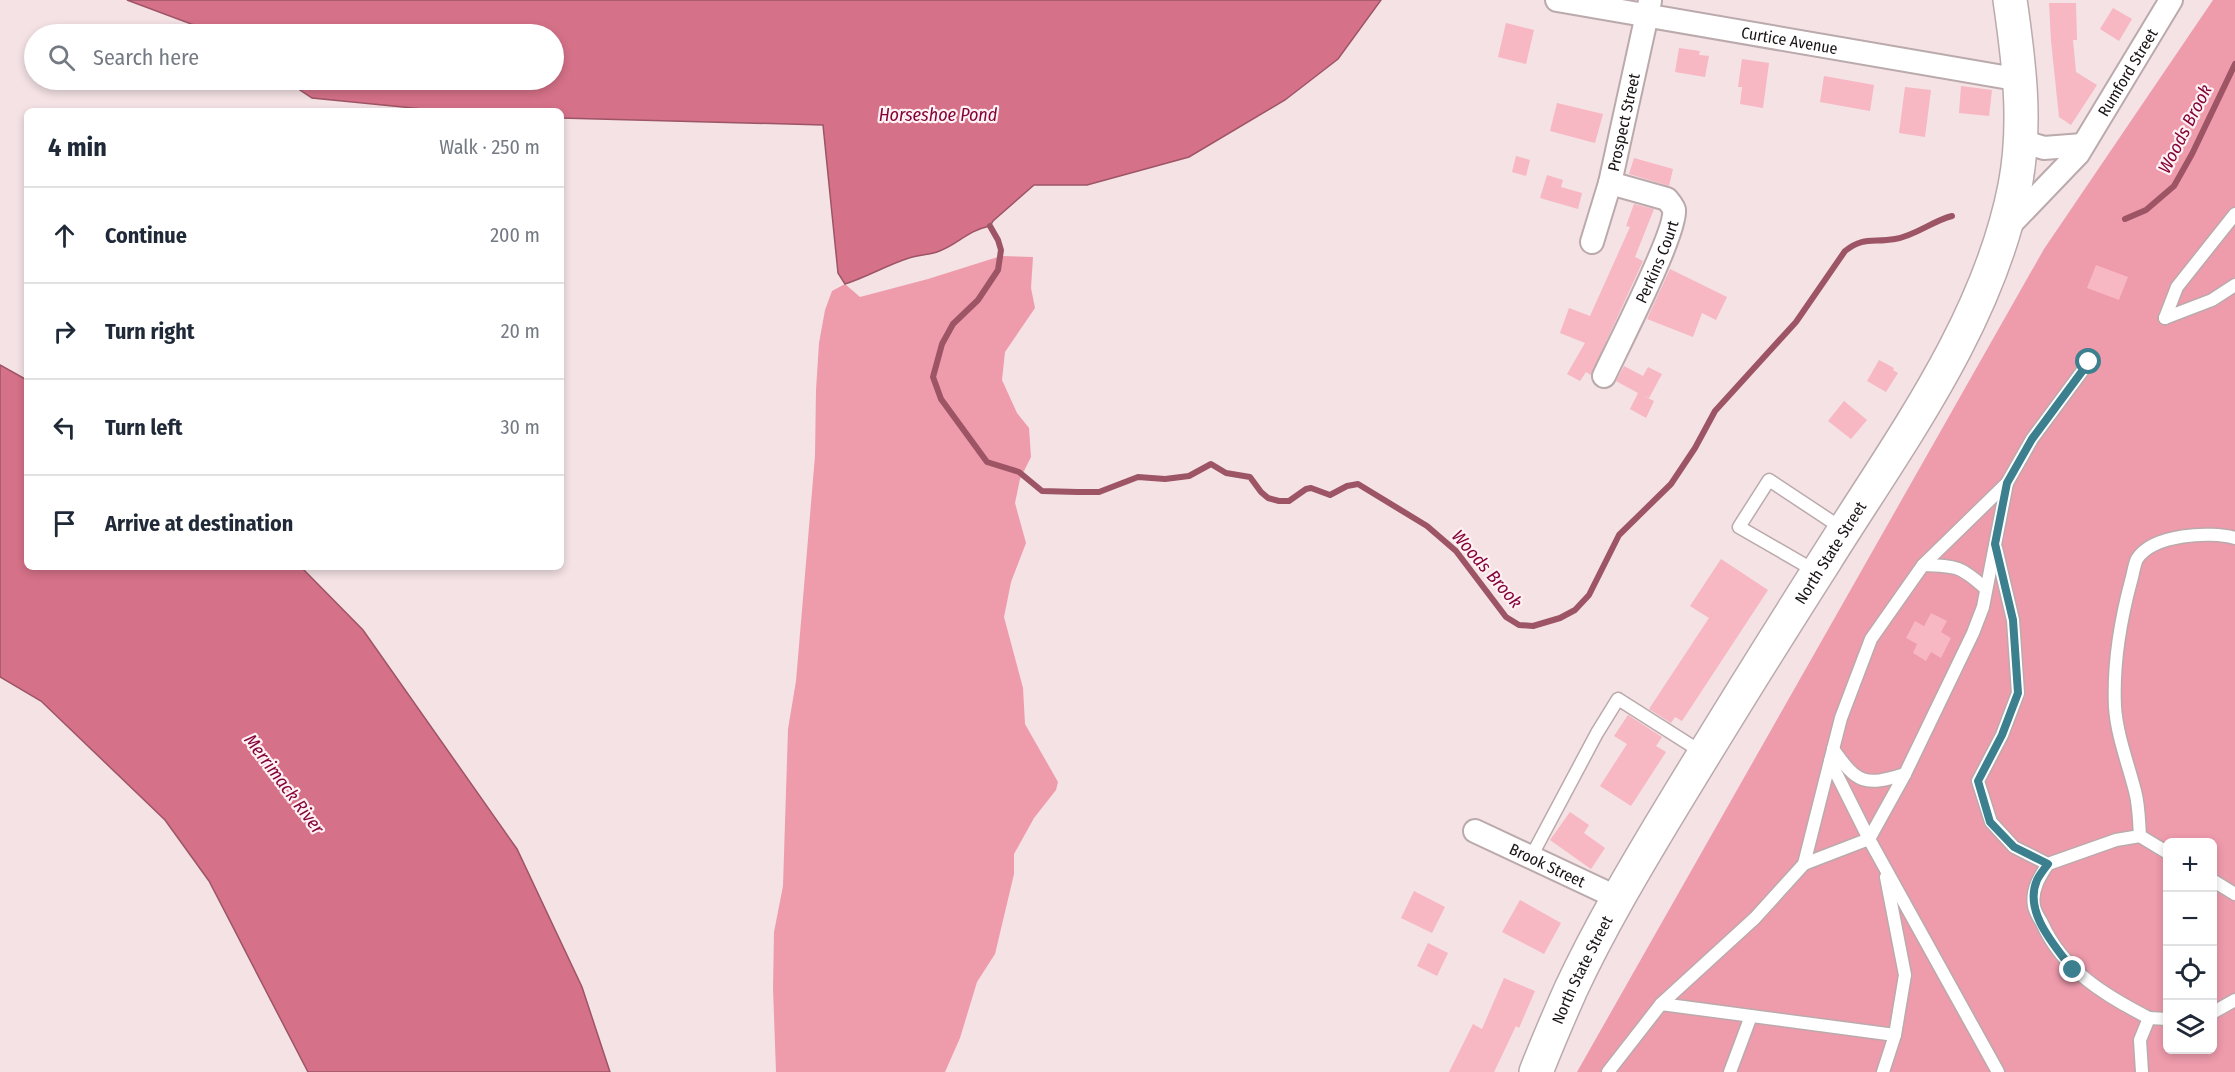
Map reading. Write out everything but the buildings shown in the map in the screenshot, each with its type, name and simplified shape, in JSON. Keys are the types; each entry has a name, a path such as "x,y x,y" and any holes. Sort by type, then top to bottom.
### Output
{"main road":[{"name":"North State Street","path":"1536,1072 1572,988 1618,898 1704,754 1903,437 1954,350 1992,269 2015,186 2021,141 2021,80 2010,0"}],"street":[{"name":"Curtice Avenue","path":"1557,0 1649,7 2021,80"},
{"name":"Rumford Street","path":"2002,233 2078,154 2172,0"},
{"name":"Prospect Street","path":"1592,242 1610,183 1649,7"},
{"path":"2021,141 2044,148 2083,145"},
{"name":"Perkins Court","path":"1604,376 1663,248 1673,222 1674,209 1667,199 1610,183"},
{"name":"Brook Street","path":"1475,831 1618,898"}],"lane":[{"path":"2235,214 2177,288 2165,318 2212,300 2235,285"},
{"path":"1804,864 1841,718 1871,639 1923,565 2007,483 2032,439 2089,362"},
{"path":"1817,572 1739,527 1769,480 1844,530"},
{"path":"1608,1072 1661,1005 1755,918 1804,864 1869,839 1905,774 1983,608 2007,483"},
{"path":"2140,836 2136,794 2121,746 2115,708 2116,656 2127,598 2138,559 2156,544 2190,535 2225,535 2235,538"},
{"path":"1995,544 2013,620 2018,693 2002,735 1978,781 1990,822 2014,847 2048,864"},
{"path":"1923,565 1953,566 1968,572 1986,589"},
{"path":"1531,857 1617,699 1704,754"},
{"path":"1831,755 1848,770 1867,782 1905,774"},
{"path":"1831,755 1869,839 1998,1072"},
{"path":"2163,850 2140,836 2116,840 2048,864 2036,881 2034,907 2049,939 2073,970 2113,999 2149,1018 2163,1019"},
{"path":"1882,1072 1895,1035 1905,975 1883,864"},
{"path":"2217,883 2235,894"},
{"path":"2217,1011 2235,999"},
{"path":"1661,1005 1895,1035"},
{"path":"1730,1072 1751,1016"},
{"path":"2142,1072 2140,1040 2149,1018"}],"shaded area":[{"path":"2213,0 2235,0 2235,1072 1577,1072 2044,249"},
{"path":"1001,256 1033,257 1031,288 1035,308 1005,352 1002,380 1017,413 1029,428 1031,457 1020,479 1015,503 1026,543 1011,582 1004,617 1023,688 1025,724 1058,782 1056,790 1034,818 1014,854 1014,874 995,954 977,982 960,1038 945,1072 776,1072 774,932 783,886 788,729 796,681 815,456 819,343 825,310 832,291 845,284 860,297"}],"water":[{"name":"Horseshoe Pond","path":"127,0 1381,0 1338,59 1285,100 1189,157 1087,185 1034,185 990,226 975,231 934,253 912,257 845,284 838,273 823,125 564,118 564,108 413,108 312,98 300,90 564,90 564,24 191,24"},
{"name":"Merrimack River","path":"0,365 24,378 24,570 304,570 363,630 517,849 582,987 610,1072 308,1072 209,881 165,820 41,701 0,677"}],"waterway":[{"name":"Woods Brook","path":"2125,219 2146,210 2174,186 2235,64"},
{"name":"Woods Brook","path":"990,226 1001,250 998,270 978,300 953,324 942,344 933,377 941,399 987,462 1019,472 1042,491 1099,492 1138,477 1165,479 1189,476 1211,464 1226,473 1250,477 1268,498 1279,501 1289,501 1306,489 1311,488 1330,495 1347,486 1358,484 1427,526 1456,551 1506,617 1519,625 1533,626 1560,618 1575,610 1589,595 1619,535 1671,484 1695,448 1715,411 1796,322 1845,251 1858,243 1902,237 1952,216"}],"route":[{"path":"2073,970 2049,939 2034,907 2036,881 2048,864 2014,847 1990,822 1978,781 2002,735 2018,693 2013,620 1995,544 2007,483 2032,439 2089,362"}]}
